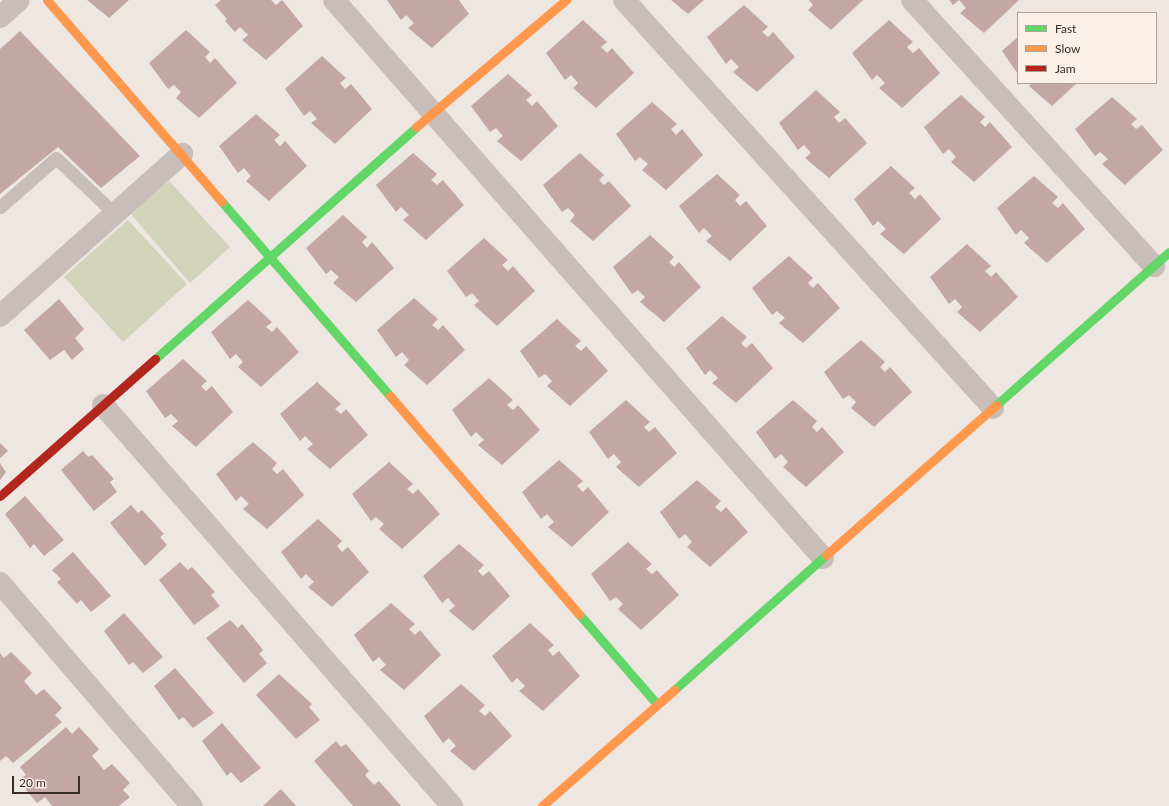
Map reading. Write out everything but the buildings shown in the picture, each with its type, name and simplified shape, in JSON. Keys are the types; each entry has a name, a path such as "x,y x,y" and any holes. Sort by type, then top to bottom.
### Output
{"street":[{"path":"0,17 19,0"},
{"path":"47,0 271,255 657,704"},
{"path":"334,0 823,558"},
{"path":"0,496 432,113 566,0"},
{"path":"624,0 992,408"},
{"path":"542,806 1161,259 912,0"},
{"path":"0,316 182,154"},
{"path":"103,405 452,806"},
{"path":"0,583 192,806"}],"lane":[{"path":"0,207 56,158 115,214"}],"green space":[{"path":"169,181 230,247 190,283 130,213"},
{"path":"128,220 187,284 123,342 64,277"}],"traffic: fast":[{"path":"155,359 416,127"},
{"path":"222,202 390,396"},
{"path":"996,405 1169,252"},
{"path":"674,690 826,555"},
{"path":"579,614 657,704"}],"traffic: slow":[{"path":"47,0 222,202"},
{"path":"416,127 566,0"},
{"path":"390,396 579,614"},
{"path":"826,555 996,405"},
{"path":"542,806 674,690"}],"traffic: jam":[{"path":"0,496 155,359"}]}
